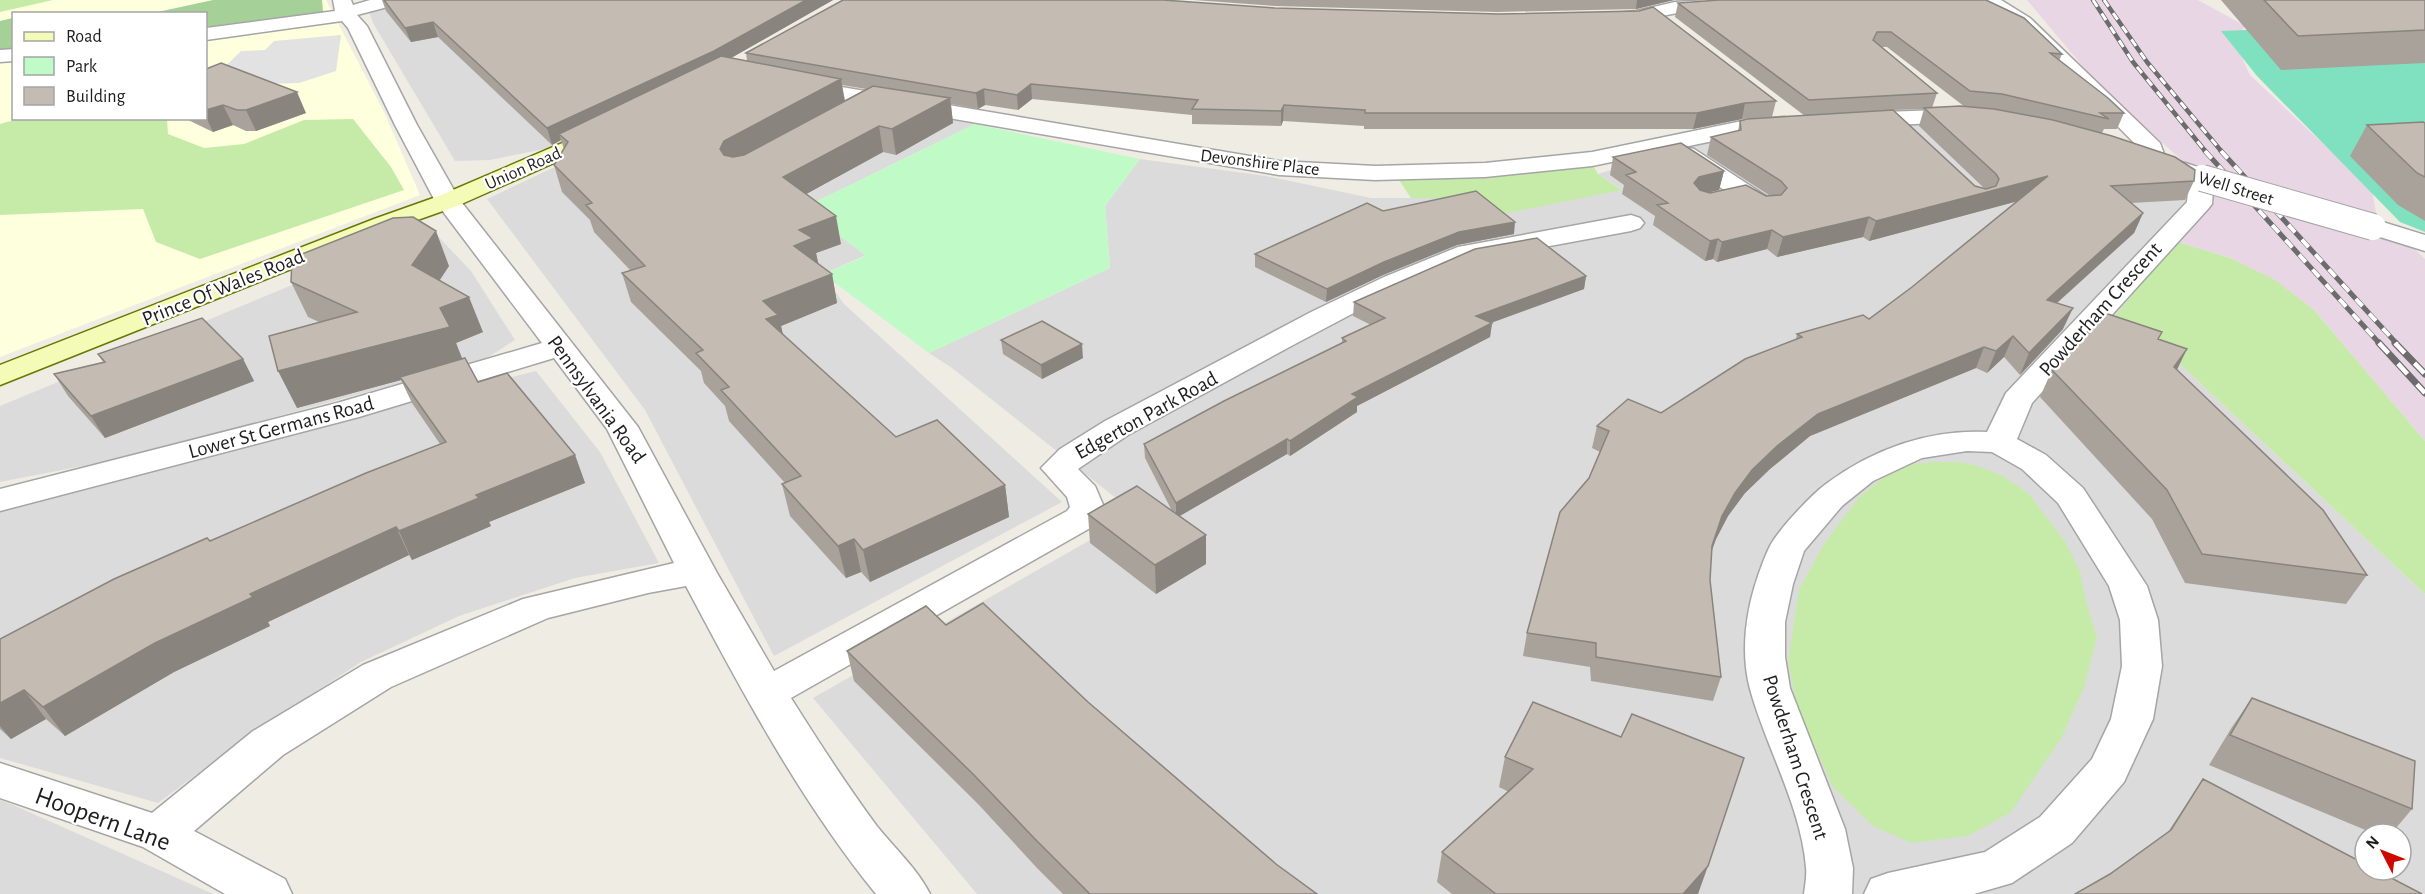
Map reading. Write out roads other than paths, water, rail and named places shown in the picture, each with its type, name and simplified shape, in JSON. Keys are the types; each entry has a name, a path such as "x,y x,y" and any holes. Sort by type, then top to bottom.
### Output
{"street":[{"path":"207,34 392,0"},
{"path":"1591,19 1636,17 1675,8 1734,2 1800,0"},
{"path":"1997,5 2023,22 2133,128 2152,148 2156,161"},
{"name":"Pennsylvania Road","path":"344,9 357,26 447,201 622,427 641,457 697,571 765,693 853,830 888,876 906,894"},
{"path":"1655,13 1674,28"},
{"name":"Devonshire Place","path":"782,83 873,101 1279,168 1375,173 1485,170 1592,159 1742,128 1803,123 1778,109"},
{"path":"1932,94 1958,115"},
{"path":"843,118 873,101"},
{"path":"1840,121 1958,115 1986,118"},
{"path":"1893,118 1918,140"},
{"name":"Union Road","path":"447,201 618,125"},
{"path":"1669,143 1756,200 1715,200"},
{"name":"Well Street","path":"2124,150 2202,178 2425,243"},
{"name":"Powderham Crescent","path":"1999,443 2017,400 2199,204 2202,178"},
{"name":"Prince Of Wales Road","path":"0,376 447,201"},
{"name":"Edgerton Park Road","path":"765,693 1080,519 1087,507 1083,494 1058,468 1083,448 1198,385 1405,276 1451,258 1467,253 1631,224"},
{"name":"Lower St Germans Road","path":"0,500 348,410 560,347"},
{"name":"Powderham Crescent","path":"1828,894 1830,868 1822,829 1770,688 1765,657 1768,613 1774,584 1786,547 1830,498 1861,474 1914,449 1966,441 1999,443 2034,462 2071,496 2128,586 2139,620 2142,666 2132,719 2109,770 2056,830 1996,869 1888,894"},
{"path":"159,834 268,743 376,676 537,608 648,580 697,571"},
{"name":"Hoopern Lane","path":"0,780 159,834 268,894"}],"railway":[{"path":"2093,0 2133,62 2206,152"},
{"path":"2104,0 2147,62 2222,152"},
{"path":"2205,151 2380,344"},
{"path":"2221,151 2397,344"},
{"path":"2379,343 2425,393"},
{"path":"2395,343 2425,374"}]}
